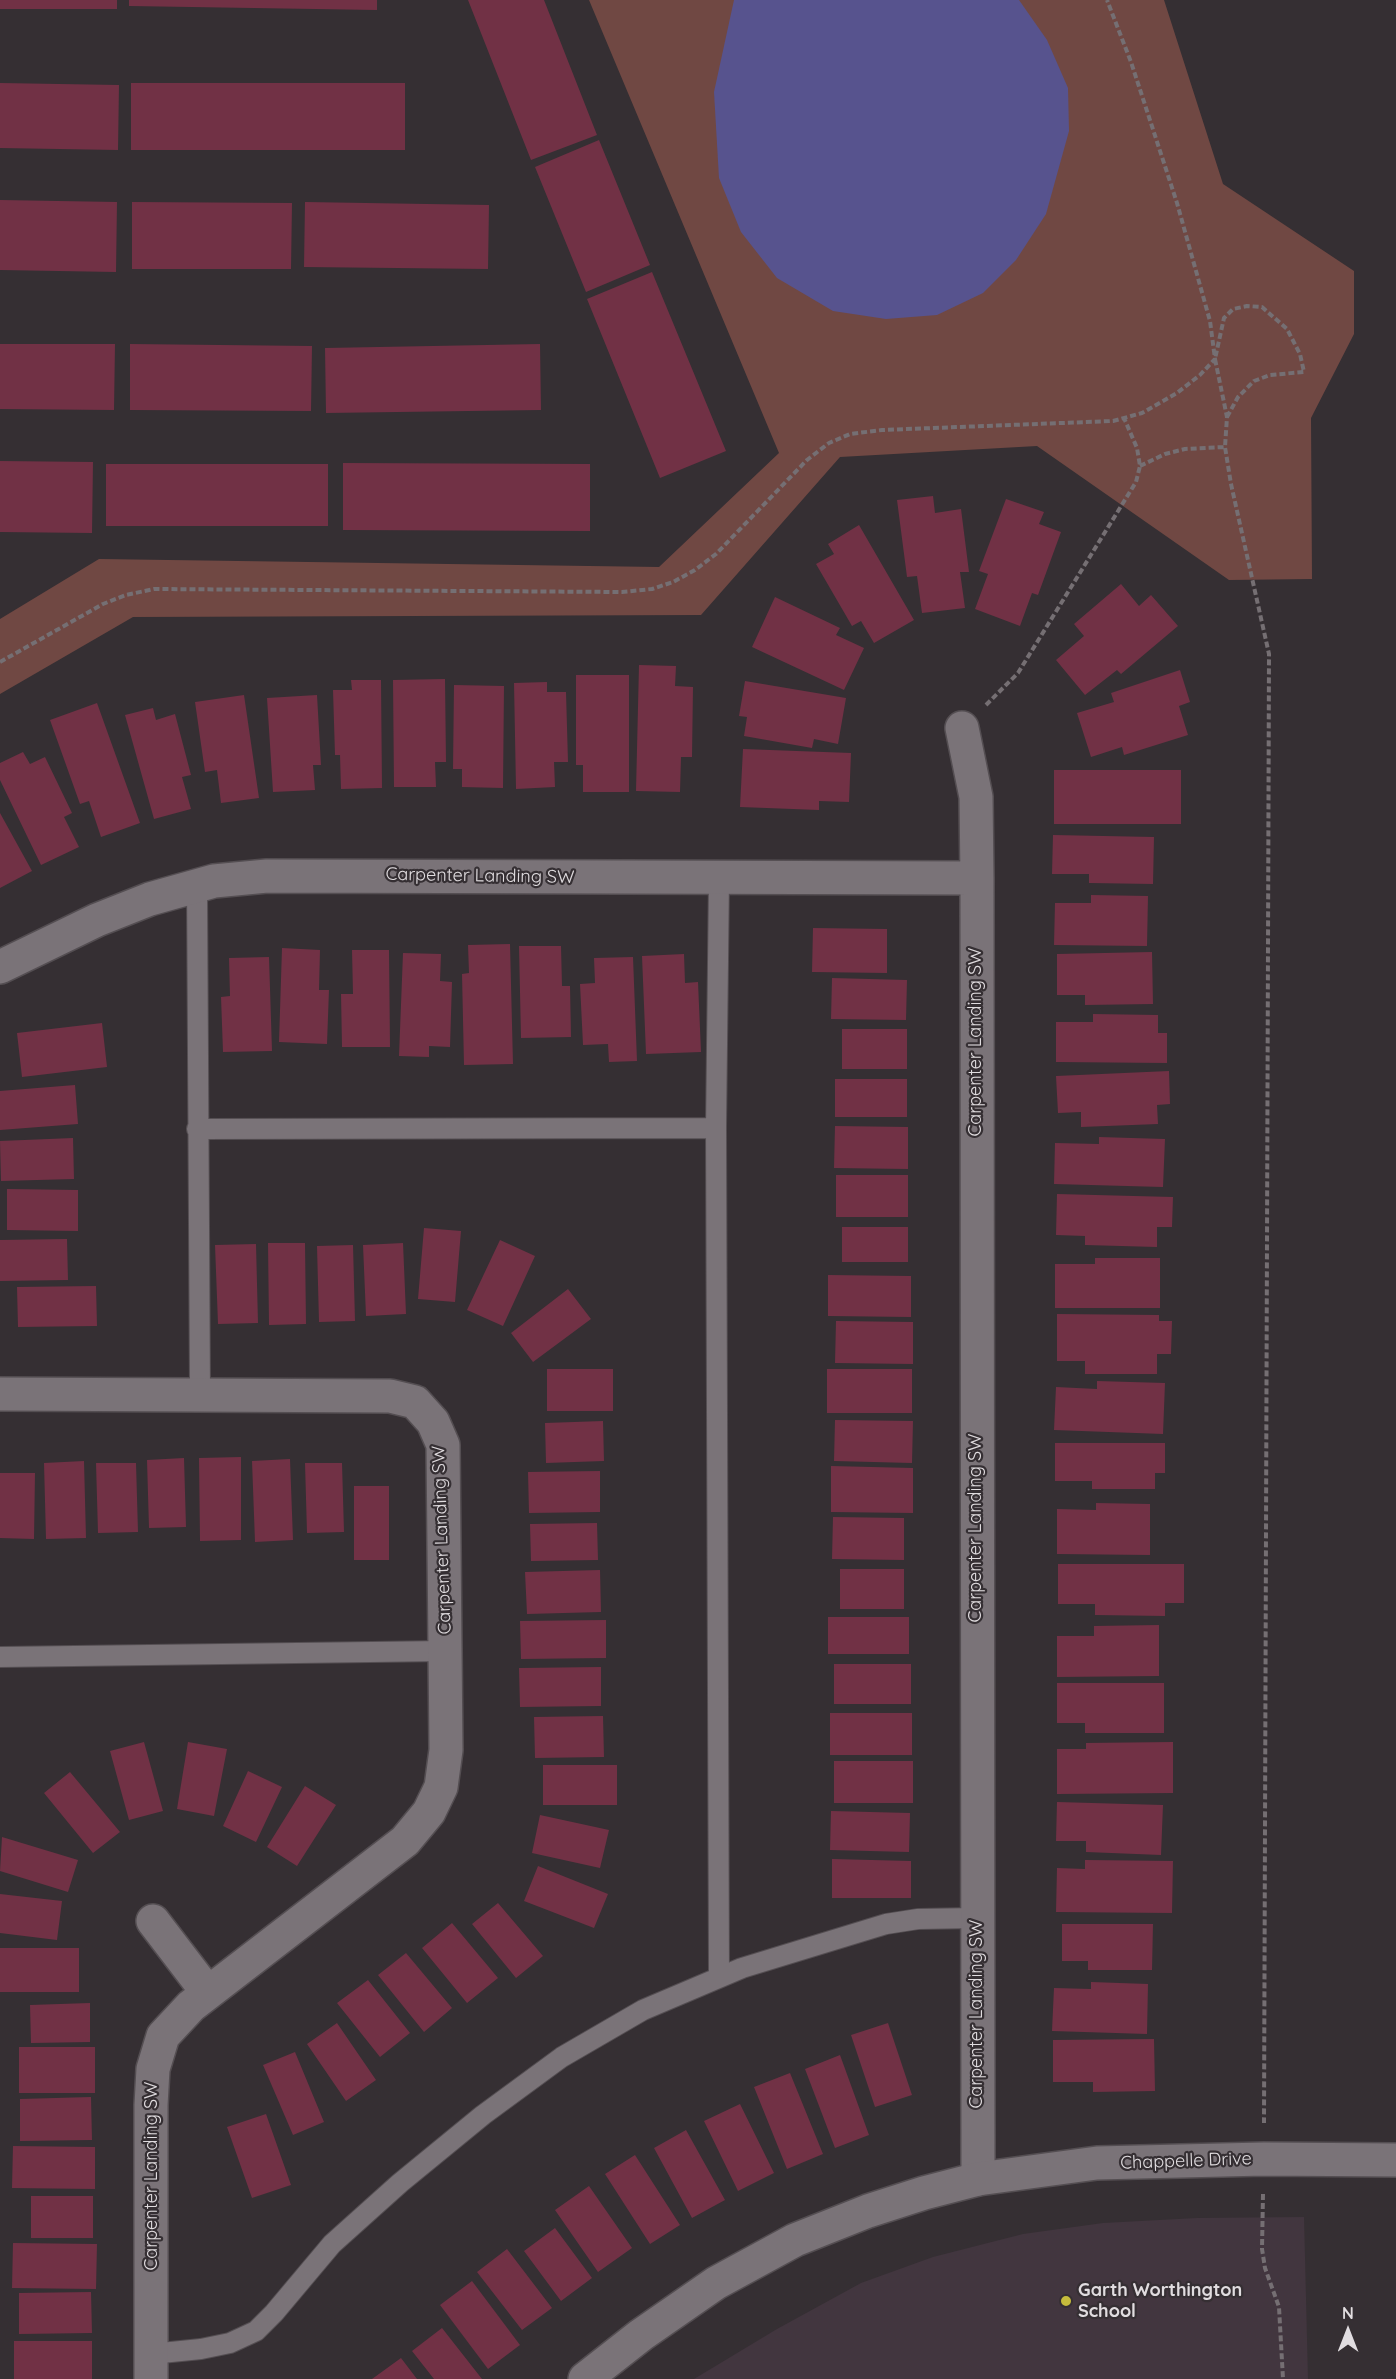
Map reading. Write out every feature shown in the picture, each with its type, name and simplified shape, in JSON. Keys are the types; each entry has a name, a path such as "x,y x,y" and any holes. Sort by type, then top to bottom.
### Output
{"street":[{"name":"Carpenter Landing SW","path":"962,729 976,797 978,2179"},
{"name":"Carpenter Landing SW","path":"0,967 97,920 150,899 214,881 246,878 315,875 976,878"},
{"name":"Carpenter Landing SW","path":"0,1394 22,1396 200,1394 390,1396 415,1402 433,1422 443,1445 446,1750 441,1787 429,1812 405,1841 191,2006 163,2036 153,2068 152,2367"},
{"path":"153,1921 208,1993"},
{"name":"Chappelle Drive","path":"585,2379 641,2335 716,2283 795,2240 868,2211 924,2193 978,2179 1097,2163 1264,2159 1396,2160"}],"lane":[{"path":"719,878 716,1128 719,1977"},
{"path":"197,886 200,1394"},
{"path":"198,1129 716,1128"},
{"path":"0,1657 445,1651"},
{"path":"152,2367 201,2349 230,2343 256,2331 332,2244 400,2183 483,2115 562,2057 643,2010 719,1977 886,1924 918,1919 976,1918"}],"path":[{"path":"1107,0 1131,62 1177,203 1208,311 1227,417 1225,447 1231,484 1258,598 1270,665 1262,2249 1265,2268 1279,2307 1283,2379"},
{"path":"0,662 103,604 126,595 154,589 622,592 652,589 673,582 695,570 716,554 807,460 829,443 850,434 882,430 1093,423 1142,413 1177,393 1200,375 1215,359 1224,318 1233,309 1247,306 1262,308 1287,329 1300,354 1304,372 1270,375 1254,381 1238,397 1227,417"},
{"path":"962,729 1018,673 1136,482 1140,466 1137,448 1124,418"},
{"path":"1140,466 1165,454 1185,449 1225,447"}],"shaded area":[{"path":"589,0 1164,0 1223,184 1354,271 1354,334 1311,418 1312,579 1229,580 1037,446 840,457 701,615 133,617 0,694 0,619 99,559 659,567 779,453"},
{"path":"734,0 1019,0 1047,40 1068,88 1069,131 1046,214 1016,260 983,293 937,315 886,319 833,311 777,278 741,232 719,178 714,92"},
{"name":"Garth Worthington School","path":"1304,2217 1308,2379 694,2379 777,2329 861,2283 933,2257 1023,2234 1103,2223 1197,2218"}],"building":[{"path":"0,0 117,0 117,9 0,9"},
{"path":"129,0 377,0 377,10 129,6"},
{"path":"468,0 544,0 597,135 531,160"},
{"path":"0,83 119,85 118,150 0,148"},
{"path":"131,83 405,83 405,150 131,150"},
{"path":"599,140 650,265 586,292 535,167"},
{"path":"0,200 117,202 116,272 0,270"},
{"path":"132,202 292,203 291,269 132,269"},
{"path":"305,202 489,205 488,269 304,267"},
{"path":"652,272 726,451 660,478 587,299"},
{"path":"0,344 115,344 114,410 0,409"},
{"path":"130,344 312,346 311,411 130,410"},
{"path":"540,344 541,410 326,413 325,348"},
{"path":"0,461 93,462 92,533 0,532"},
{"path":"343,463 590,464 590,531 343,530"},
{"path":"106,464 328,464 328,526 106,526"},
{"path":"933,496 935,513 961,509 969,572 960,572 965,608 922,613 917,576 907,577 897,500"},
{"path":"1006,499 1044,512 1039,524 1061,532 1038,595 1032,593 1020,626 975,609 988,574 979,571"},
{"path":"859,525 914,620 874,643 861,621 852,626 816,564 834,554 828,544"},
{"path":"1121,584 1139,606 1151,595 1178,626 1121,674 1117,670 1085,695 1056,660 1084,636 1074,624"},
{"path":"775,597 840,628 836,635 864,648 844,690 752,647"},
{"path":"639,665 676,666 675,686 693,687 692,757 681,757 680,792 636,791"},
{"path":"1180,670 1190,702 1179,706 1188,735 1124,755 1122,747 1091,757 1077,713 1114,702 1111,693"},
{"path":"576,675 629,675 629,792 583,792 583,765 576,765"},
{"path":"445,679 446,762 435,762 436,787 394,787 393,680"},
{"path":"351,680 381,680 382,788 341,789 340,755 335,755 333,690 352,690"},
{"path":"745,681 846,698 838,744 814,739 812,748 744,736 747,717 739,716"},
{"path":"547,682 547,692 566,692 568,762 554,762 555,787 516,789 514,683"},
{"path":"454,685 504,686 503,788 462,787 462,769 453,769"},
{"path":"244,695 259,798 221,803 217,770 205,772 195,702"},
{"path":"317,695 321,765 313,765 315,790 273,792 267,698"},
{"path":"97,703 140,823 101,837 89,801 80,804 50,720"},
{"path":"153,708 156,720 175,714 191,775 182,777 191,809 154,819 125,715"},
{"path":"743,749 851,753 849,802 819,801 819,810 740,807"},
{"path":"23,752 30,764 45,757 72,813 64,817 79,847 41,865 0,780 0,763"},
{"path":"1054,770 1181,770 1181,824 1054,824"},
{"path":"0,813 32,871 0,888"},
{"path":"1053,835 1154,837 1153,884 1089,883 1089,874 1052,874"},
{"path":"1091,895 1148,896 1147,946 1054,945 1055,903 1091,903"},
{"path":"813,928 887,929 887,973 812,972"},
{"path":"510,944 513,1064 464,1065 462,974 469,973 468,945"},
{"path":"519,946 561,946 562,986 570,986 571,1037 521,1038"},
{"path":"282,948 320,950 319,990 329,990 327,1044 279,1042"},
{"path":"352,950 389,950 390,1047 342,1047 341,994 353,994"},
{"path":"1152,952 1153,1004 1085,1005 1085,995 1057,995 1057,954"},
{"path":"403,953 441,954 440,981 452,982 450,1047 429,1046 429,1057 399,1056"},
{"path":"684,954 685,983 698,982 701,1052 646,1054 642,956"},
{"path":"269,957 272,1051 223,1052 221,997 230,996 229,958"},
{"path":"633,957 637,1061 609,1062 608,1044 583,1045 580,984 595,983 594,958"},
{"path":"832,978 907,980 906,1020 831,1019"},
{"path":"1093,1014 1158,1015 1158,1033 1167,1033 1167,1063 1056,1062 1056,1022 1093,1022"},
{"path":"102,1023 107,1067 22,1077 17,1033"},
{"path":"842,1029 907,1029 907,1069 842,1069"},
{"path":"1169,1071 1170,1104 1157,1105 1158,1124 1081,1127 1081,1112 1058,1113 1056,1076"},
{"path":"835,1079 907,1079 907,1117 835,1117"},
{"path":"75,1085 78,1124 0,1130 0,1091"},
{"path":"835,1126 908,1127 908,1169 834,1168"},
{"path":"1099,1137 1165,1139 1163,1187 1054,1184 1055,1143 1099,1144"},
{"path":"73,1138 74,1179 1,1181 0,1141"},
{"path":"836,1175 908,1175 908,1217 836,1217"},
{"path":"7,1189 78,1190 78,1231 7,1230"},
{"path":"1057,1194 1173,1197 1172,1227 1157,1227 1157,1247 1085,1245 1085,1236 1056,1235"},
{"path":"842,1227 908,1227 908,1262 842,1262"},
{"path":"424,1228 461,1231 455,1302 418,1299"},
{"path":"67,1239 68,1280 0,1281 0,1240"},
{"path":"500,1240 535,1256 503,1326 467,1310"},
{"path":"268,1243 305,1243 306,1324 269,1325"},
{"path":"403,1243 406,1314 366,1316 363,1245"},
{"path":"256,1244 258,1323 218,1324 215,1245"},
{"path":"353,1245 355,1321 319,1322 317,1246"},
{"path":"1095,1258 1160,1258 1160,1308 1055,1308 1055,1264 1095,1264"},
{"path":"828,1275 911,1276 911,1317 828,1316"},
{"path":"96,1286 97,1326 18,1327 17,1287"},
{"path":"568,1289 591,1319 533,1362 511,1333"},
{"path":"1057,1314 1159,1315 1159,1321 1172,1321 1171,1354 1157,1354 1157,1374 1085,1374 1085,1361 1057,1361"},
{"path":"836,1321 913,1322 913,1364 835,1363"},
{"path":"547,1369 613,1369 613,1411 547,1411"},
{"path":"827,1369 912,1369 912,1413 827,1413"},
{"path":"1097,1381 1165,1383 1163,1434 1054,1430 1056,1387 1097,1389"},
{"path":"835,1420 913,1421 912,1463 834,1461"},
{"path":"603,1421 604,1461 546,1463 545,1423"},
{"path":"1055,1443 1165,1443 1165,1473 1155,1473 1155,1489 1092,1489 1092,1481 1055,1481"},
{"path":"241,1457 241,1540 200,1541 199,1458"},
{"path":"184,1458 186,1527 149,1528 147,1460"},
{"path":"290,1459 293,1540 255,1542 252,1461"},
{"path":"84,1461 86,1538 46,1539 44,1463"},
{"path":"96,1463 136,1463 138,1532 98,1533"},
{"path":"305,1463 342,1463 344,1532 307,1533"},
{"path":"831,1466 913,1468 913,1513 831,1512"},
{"path":"600,1471 600,1512 529,1513 528,1472"},
{"path":"0,1473 35,1473 34,1539 0,1538"},
{"path":"354,1486 389,1486 389,1560 354,1560"},
{"path":"1096,1503 1150,1504 1150,1555 1057,1554 1057,1509 1096,1510"},
{"path":"833,1517 904,1518 904,1560 832,1559"},
{"path":"597,1523 598,1560 531,1561 530,1524"},
{"path":"1058,1564 1184,1564 1184,1603 1165,1603 1165,1616 1095,1615 1095,1604 1058,1604"},
{"path":"840,1569 904,1569 904,1609 840,1609"},
{"path":"600,1570 601,1612 527,1614 525,1572"},
{"path":"828,1617 909,1617 909,1654 828,1654"},
{"path":"606,1620 606,1658 521,1659 520,1621"},
{"path":"1159,1625 1159,1676 1057,1677 1057,1636 1094,1636 1094,1626"},
{"path":"834,1664 911,1664 911,1704 834,1704"},
{"path":"601,1667 601,1706 520,1707 519,1668"},
{"path":"1057,1683 1164,1683 1164,1733 1085,1733 1085,1723 1057,1723"},
{"path":"830,1713 912,1713 912,1755 830,1755"},
{"path":"603,1716 604,1757 535,1758 534,1717"},
{"path":"144,1742 163,1811 129,1820 110,1751"},
{"path":"188,1742 227,1749 214,1816 177,1809"},
{"path":"1173,1742 1173,1793 1057,1794 1057,1749 1086,1749 1086,1743"},
{"path":"834,1761 913,1761 913,1803 834,1803"},
{"path":"543,1765 617,1765 617,1805 543,1805"},
{"path":"248,1771 282,1787 256,1842 223,1826"},
{"path":"70,1772 120,1832 93,1853 44,1793"},
{"path":"305,1786 336,1805 297,1866 267,1847"},
{"path":"1057,1802 1163,1805 1161,1855 1086,1852 1086,1841 1056,1841"},
{"path":"831,1811 910,1813 909,1852 830,1850"},
{"path":"540,1815 609,1830 600,1868 532,1853"},
{"path":"2,1837 78,1860 68,1892 0,1871"},
{"path":"832,1859 911,1861 911,1898 832,1898"},
{"path":"1085,1860 1173,1861 1172,1913 1056,1912 1057,1868 1085,1869"},
{"path":"538,1866 608,1894 594,1928 524,1901"},
{"path":"0,1894 62,1901 57,1940 0,1933"},
{"path":"498,1903 543,1956 516,1978 472,1924"},
{"path":"452,1923 498,1978 467,2003 422,1948"},
{"path":"1062,1924 1153,1924 1152,1970 1088,1970 1088,1961 1062,1961"},
{"path":"0,1948 79,1948 79,1992 0,1992"},
{"path":"406,1953 452,2008 424,2032 378,1975"},
{"path":"368,1980 410,2033 380,2057 337,2003"},
{"path":"1091,1982 1148,1984 1147,2034 1052,2031 1054,1988 1091,1989"},
{"path":"90,2003 90,2042 31,2043 30,2005"},
{"path":"337,2023 376,2080 346,2101 307,2044"},
{"path":"888,2023 912,2095 875,2107 851,2035"},
{"path":"1154,2039 1155,2091 1093,2092 1093,2082 1053,2082 1053,2040"},
{"path":"19,2047 95,2047 95,2093 19,2093"},
{"path":"295,2052 324,2122 293,2135 263,2065"},
{"path":"840,2055 869,2135 835,2148 805,2069"},
{"path":"790,2073 823,2154 787,2169 754,2087"},
{"path":"91,2097 92,2140 20,2141 20,2099"},
{"path":"740,2104 774,2173 738,2191 704,2121"},
{"path":"266,2114 291,2185 252,2198 227,2127"},
{"path":"686,2130 725,2200 692,2218 654,2148"},
{"path":"13,2146 95,2147 95,2189 12,2188"},
{"path":"635,2155 680,2225 650,2244 605,2174"},
{"path":"589,2186 632,2248 598,2272 555,2210"},
{"path":"31,2196 93,2196 93,2238 31,2238"},
{"path":"555,2228 592,2278 561,2301 524,2251"},
{"path":"13,2243 97,2244 96,2289 12,2288"},
{"path":"507,2249 552,2308 522,2330 477,2272"},
{"path":"472,2281 520,2345 488,2369 440,2305"},
{"path":"91,2292 92,2333 19,2334 19,2293"},
{"path":"442,2328 482,2379 434,2379 412,2351"},
{"path":"14,2341 92,2341 92,2379 14,2379"},
{"path":"401,2358 417,2379 372,2379"}],"place":[{"name":"Garth Worthington School","path":"1066,2301"}]}
